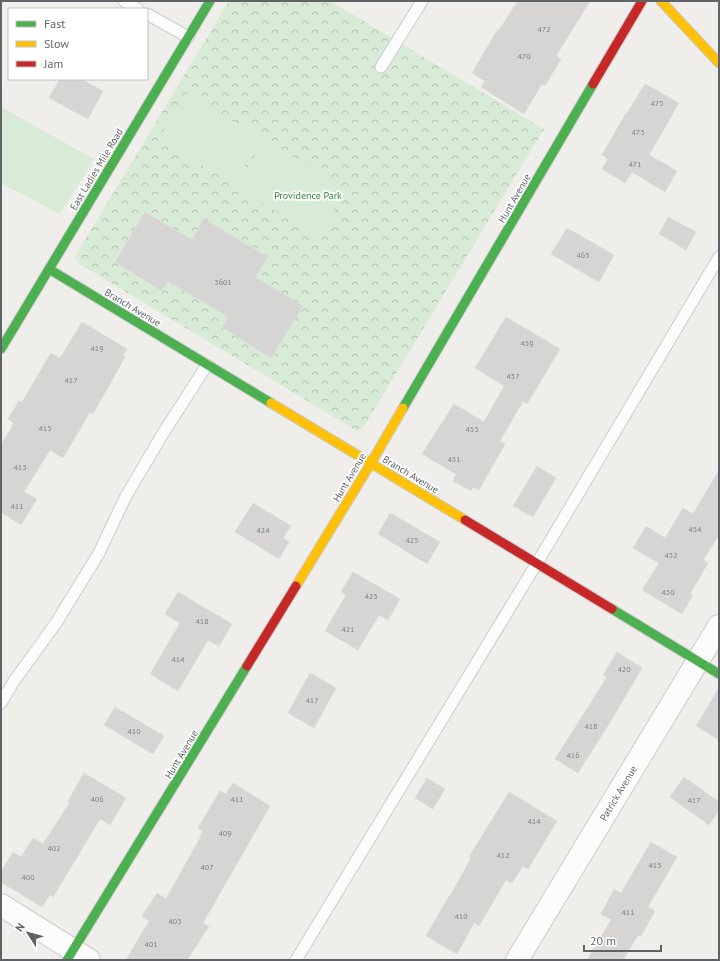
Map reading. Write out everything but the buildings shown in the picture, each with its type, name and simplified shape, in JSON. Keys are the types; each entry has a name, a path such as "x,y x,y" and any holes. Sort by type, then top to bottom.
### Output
{"street":[{"name":"East Ladies Mile Road","path":"1,349 210,1"},
{"name":"Hunt Avenue","path":"77,957 371,463 642,1"},
{"path":"661,1 719,63"},
{"name":"Branch Avenue","path":"49,269 719,674"},
{"name":"Patrick Avenue","path":"517,960 719,626"},
{"path":"1,905 77,957"}],"lane":[{"path":"124,1 136,8"},
{"path":"381,67 422,1"},
{"path":"148,15 188,37"},
{"path":"296,960 536,564 719,257"},
{"path":"1,703 14,681 56,623 99,553 129,492 162,435 207,365"}],"green space":[{"name":"Providence Park","path":"229,1 330,1 544,129 363,428 357,431 78,263 79,261 74,258"},
{"path":"187,93 261,138 233,184 159,139"},
{"path":"1,107 94,159 60,214 1,183"},
{"path":"264,140 347,190 319,236 236,187"}],"traffic: fast":[{"path":"1,349 210,1"},
{"path":"403,408 593,84"},
{"path":"49,269 271,403"},
{"path":"612,609 719,674"},
{"path":"67,960 247,666"}],"traffic: slow":[{"path":"661,1 719,63"},
{"path":"271,403 465,520"},
{"path":"296,586 403,408"}],"traffic: jam":[{"path":"593,84 642,1"},
{"path":"465,520 612,609"},
{"path":"247,666 296,586"}]}
